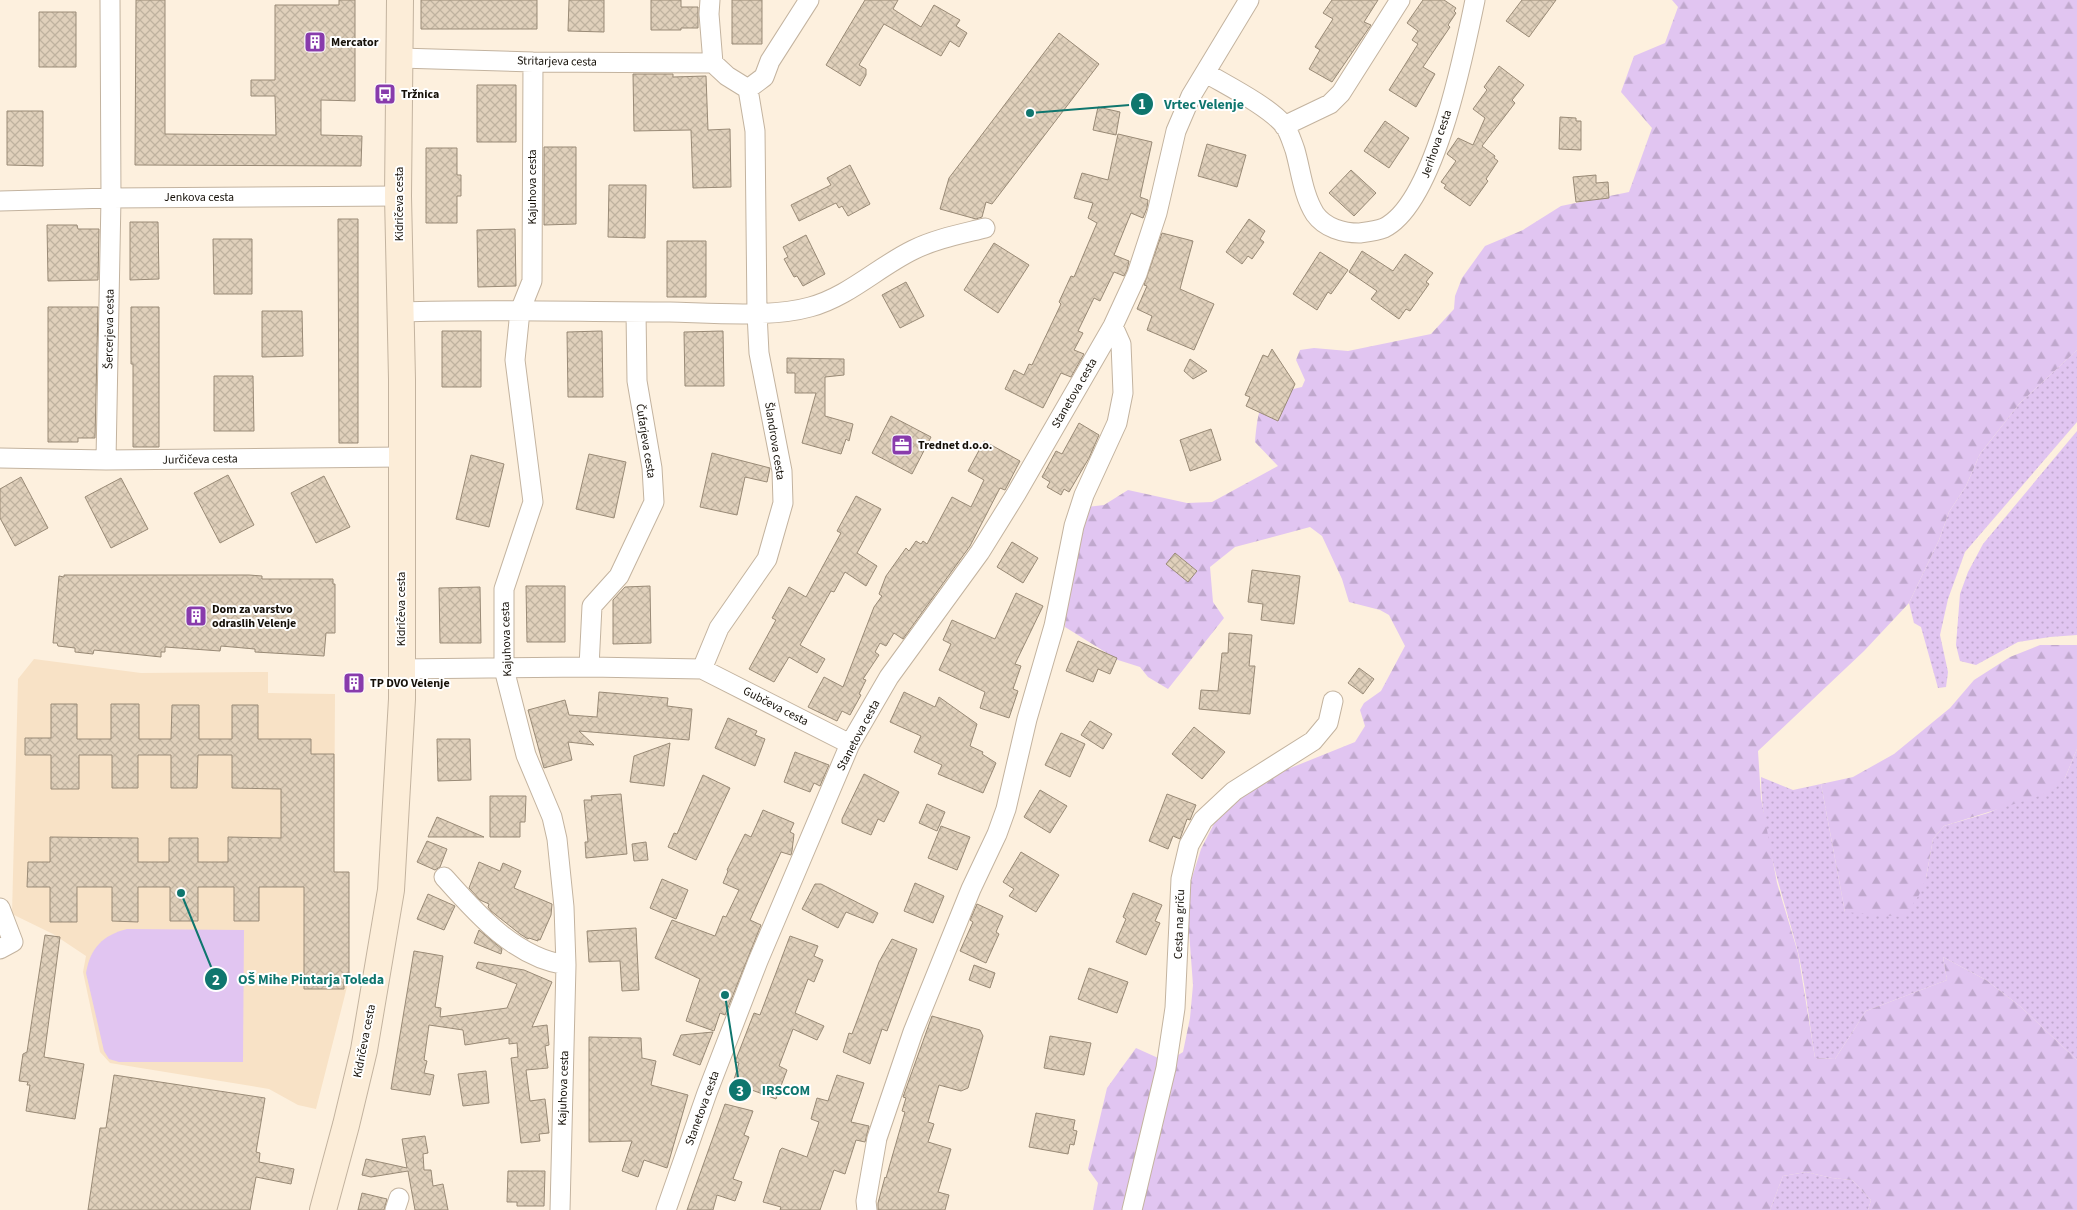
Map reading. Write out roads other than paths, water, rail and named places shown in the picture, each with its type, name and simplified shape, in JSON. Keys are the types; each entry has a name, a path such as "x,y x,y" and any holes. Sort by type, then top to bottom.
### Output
{"main road":[{"name":"Kidričeva cesta","path":"323,1210 364,1050 391,890 402,699 400,669 401,312 398,196 400,0"}],"street":[{"name":"Šercerjeva cesta","path":"106,460 111,198 110,0"},
{"path":"710,0 709,14 713,63 727,76 748,89 764,78 770,61 809,0"},
{"name":"Stanetova cesta","path":"666,1210 707,1093 758,961 850,744 889,677 980,552 1112,326 1140,265 1157,213 1176,131 1191,96 1249,0"},
{"path":"1284,126 1330,104 1340,93 1400,0"},
{"name":"Jerihova cesta","path":"1206,73 1268,111 1284,126 1294,149 1307,197 1316,215 1328,226 1347,233 1368,232 1385,227 1402,214 1422,184 1436,153 1464,51 1475,0"},
{"name":"Stritarjeva cesta","path":"400,58 533,62 713,63"},
{"name":"Kajuhova cesta","path":"533,62 532,281 520,311 515,360 533,502 504,589 504,668 526,756 552,817 557,839 564,907 566,965 560,1210"},
{"name":"Šlandrova cesta","path":"702,669 719,628 767,559 783,503 782,471 759,353 755,131 748,89"},
{"name":"Jenkova cesta","path":"0,201 111,198 398,196"},
{"path":"401,312 757,313 811,307 842,293 912,250 952,236 985,228"},
{"name":"Čufarjeva cesta","path":"589,667 592,606 619,576 654,502 652,468 637,381 636,312"},
{"path":"867,1210 866,1201 877,1138 913,1032 971,889 997,834 1006,808 1027,720 1054,626 1074,526 1084,495 1117,423 1123,393 1121,344 1112,326"},
{"name":"Jurčičeva cesta","path":"0,458 106,460 401,457"},
{"path":"400,669 437,667 702,669"},
{"name":"Gubčeva cesta","path":"702,669 850,744"},
{"name":"Cesta na griču","path":"1132,1210 1168,1059 1175,1008 1181,879 1189,845 1203,820 1234,791 1313,741 1328,724 1333,701"},
{"path":"444,877 480,917 518,947 557,964 566,965"},
{"path":"0,908 13,942 0,948"}],"place":[{"name":"Mercator","path":"315,42"},
{"name":"Tržnica","path":"385,94"},
{"name":"Vrtec Velenje","path":"1030,113"},
{"name":"Trednet d.o.o.","path":"902,445"},
{"name":"Dom za varstvo odraslih Velenje","path":"196,616"},
{"name":"TP DVO Velenje","path":"354,683"},
{"name":"OŠ Mihe Pintarja Toleda","path":"181,893"},
{"name":"IRSCOM","path":"725,995"}]}
